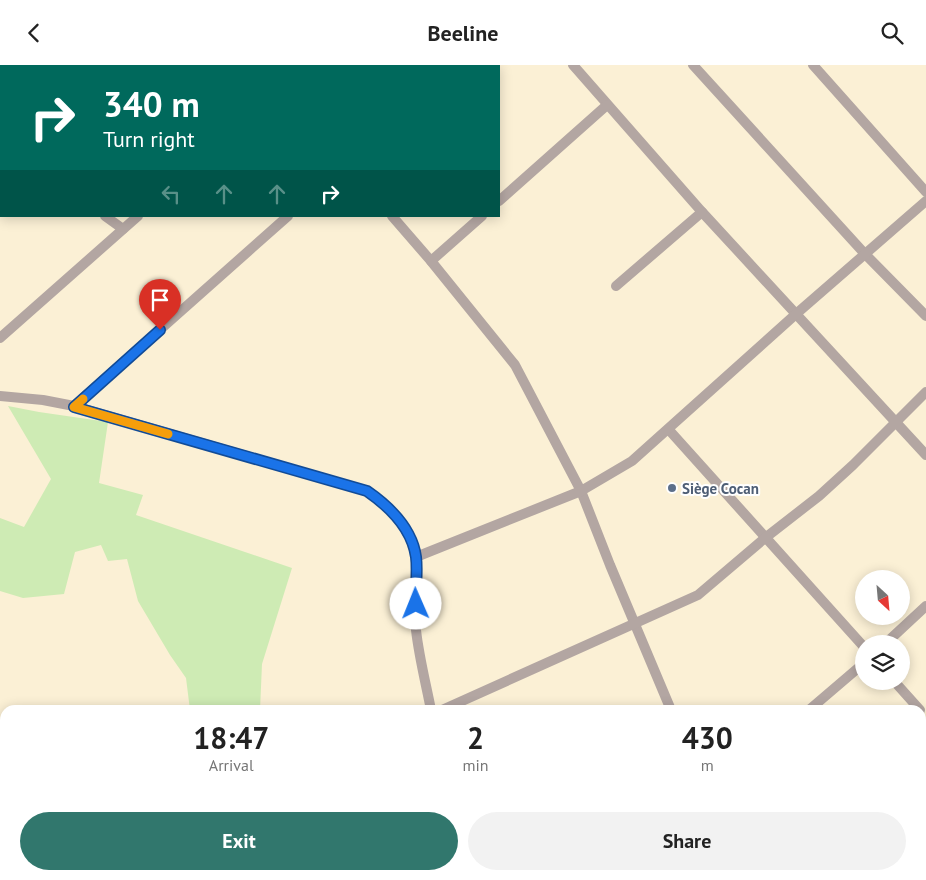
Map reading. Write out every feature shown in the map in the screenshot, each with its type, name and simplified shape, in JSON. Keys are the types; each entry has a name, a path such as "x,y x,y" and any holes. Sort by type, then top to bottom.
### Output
{"street":[{"path":"572,65 702,212 926,455"},
{"path":"693,65 865,254 926,316"},
{"path":"813,65 926,192"},
{"path":"500,200 607,105"},
{"path":"416,557 581,491 632,461 926,201"},
{"path":"616,286 702,212"},
{"path":"106,217 124,229"},
{"path":"0,338 137,217"},
{"path":"74,407 287,217"},
{"path":"393,217 431,261 514,365 581,491 669,705"},
{"path":"431,261 481,217"},
{"path":"453,705 635,625 698,595 765,538 819,496 926,392"},
{"path":"0,396 43,400 74,407 367,491 381,501 398,517 409,536 416,557 416,630 430,705"},
{"path":"669,430 855,637"},
{"path":"895,635 926,606"},
{"path":"815,705 855,671"},
{"path":"902,690 915,705"}],"green space":[{"path":"8,406 108,422 99,483 143,495 136,515 292,568 262,664 260,705 189,705 186,678 138,601 127,559 108,561 101,545 75,552 64,594 23,598 0,591 0,518 24,527 51,479"}],"slow traffic":[{"path":"83,399 74,407 168,434"}],"place":[{"name":"Siège Cocan","path":"672,488"}],"route":[{"path":"160,330 74,407 367,491 398,517 409,536 416,557 416,604"}]}
